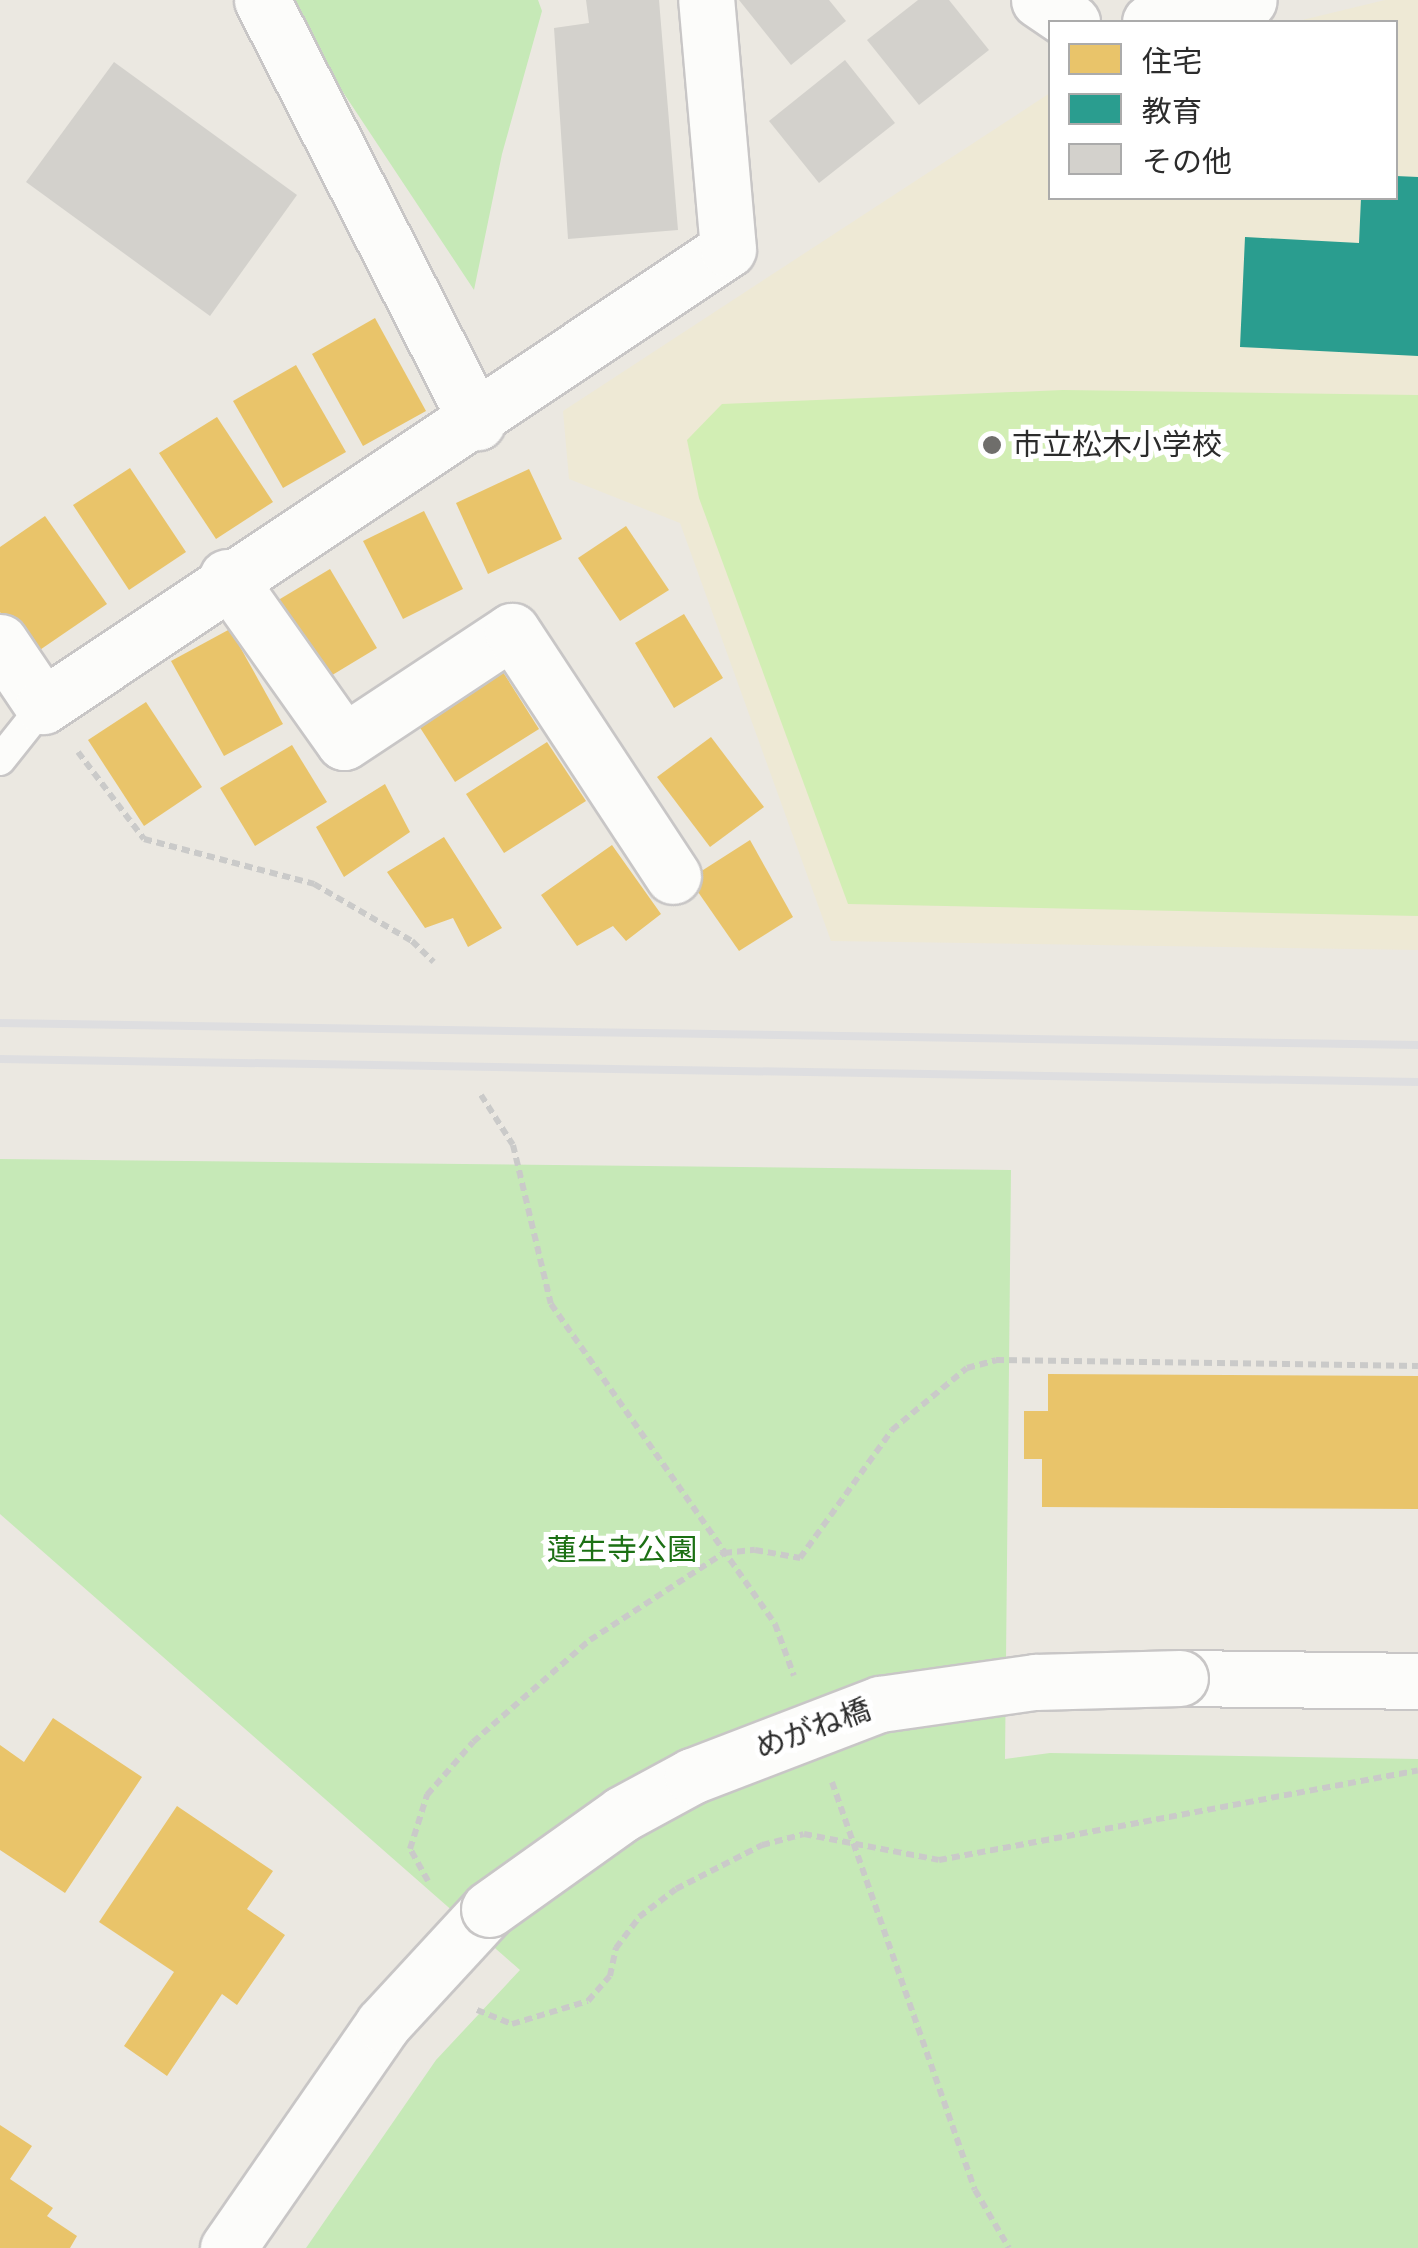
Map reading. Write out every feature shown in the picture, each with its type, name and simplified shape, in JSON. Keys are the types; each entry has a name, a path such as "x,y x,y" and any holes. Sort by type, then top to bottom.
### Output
{"street":[{"path":"262,0 476,422"},
{"path":"0,642 43,706 228,577 476,422 728,248 706,0"},
{"path":"1039,0 1069,20"},
{"path":"1159,20 1249,0"},
{"path":"228,577 344,742 512,632 673,876"},
{"name":"めがね橋","path":"228,2248 383,2024 489,1909 571,1848 692,1776 880,1704 1035,1682 1180,1678 1418,1681"}],"lane":[{"path":"0,760 43,706"}],"path":[{"path":"43,706 144,838 314,884 412,941 434,962"},
{"path":"480,1095 514,1145 551,1304 775,1624 801,1696"},
{"path":"428,1882 410,1849 427,1794 474,1742 590,1640 724,1554 755,1550 800,1558 892,1430 967,1368 996,1360 1418,1366"},
{"path":"828,1768 975,2190 1010,2248"},
{"path":"459,2004 512,2024 588,2001 610,1976 616,1948 639,1917 676,1889 762,1844 804,1834 939,1860 1042,1846 1418,1770"}],"shaded area":[{"name":"市立松木小学校","path":"1385,0 1418,0 1418,950 831,941 680,523 569,479 563,411 1048,94 1048,200 1398,200 1398,20 1302,20"}],"green space":[{"path":"282,0 538,0 542,11 502,154 474,290"},
{"name":"市立松木小学校","path":"1063,390 1418,395 1418,916 848,904 699,498 687,440 722,404"},
{"name":"蓮生寺公園","path":"0,1159 1011,1170 1005,1759 1050,1753 1418,1759 1418,2248 306,2248 436,2060 520,1970 0,1514"}],"building: 住宅":[{"path":"375,318 426,411 363,446 312,354"},
{"path":"296,365 346,452 283,488 233,401"},
{"path":"217,417 273,502 216,539 159,453"},
{"path":"130,468 186,552 129,590 73,505"},
{"path":"529,469 562,539 488,574 456,503"},
{"path":"424,511 463,589 403,619 363,541"},
{"path":"45,516 107,604 31,656 0,612 0,547"},
{"path":"626,526 669,590 620,621 578,558"},
{"path":"330,569 377,648 324,680 275,602"},
{"path":"684,614 723,678 674,708 635,643"},
{"path":"230,629 283,724 224,756 171,661"},
{"path":"503,672 539,729 455,782 419,726"},
{"path":"146,702 202,787 144,826 88,740"},
{"path":"711,737 764,807 710,847 657,777"},
{"path":"547,742 586,801 504,853 466,794"},
{"path":"292,745 327,802 255,846 220,788"},
{"path":"385,784 410,832 344,877 316,827"},
{"path":"444,837 502,928 468,947 453,918 425,928 387,872"},
{"path":"750,840 793,917 739,951 689,879"},
{"path":"612,845 661,914 626,941 613,926 577,946 541,895"},
{"path":"1048,1374 1418,1376 1418,1509 1042,1507 1042,1459 1024,1459 1024,1411 1048,1411"},
{"path":"53,1718 142,1777 65,1893 0,1850 0,1745 24,1762"},
{"path":"177,1806 273,1871 247,1909 285,1935 237,2005 222,1994 167,2076 124,2046 174,1972 99,1922"},
{"path":"0,2125 32,2146 10,2179 53,2208 47,2216 77,2236 70,2248 0,2248"}],"building: 教育":[{"path":"1398,176 1418,177 1418,356 1240,347 1245,237 1359,243 1361,200 1398,200"}],"building: その他":[{"path":"586,0 659,0 678,230 568,239 554,28 589,23"},
{"path":"739,0 829,0 846,21 791,65"},
{"path":"918,0 949,0 989,50 919,105 867,40"},
{"path":"845,60 895,123 819,183 769,121"},
{"path":"114,62 297,195 210,316 26,182"}],"railway":[{"path":"0,1023 1418,1045"},
{"path":"0,1059 1418,1082"}],"place":[{"name":"市立松木小学校","path":"992,445"}]}
